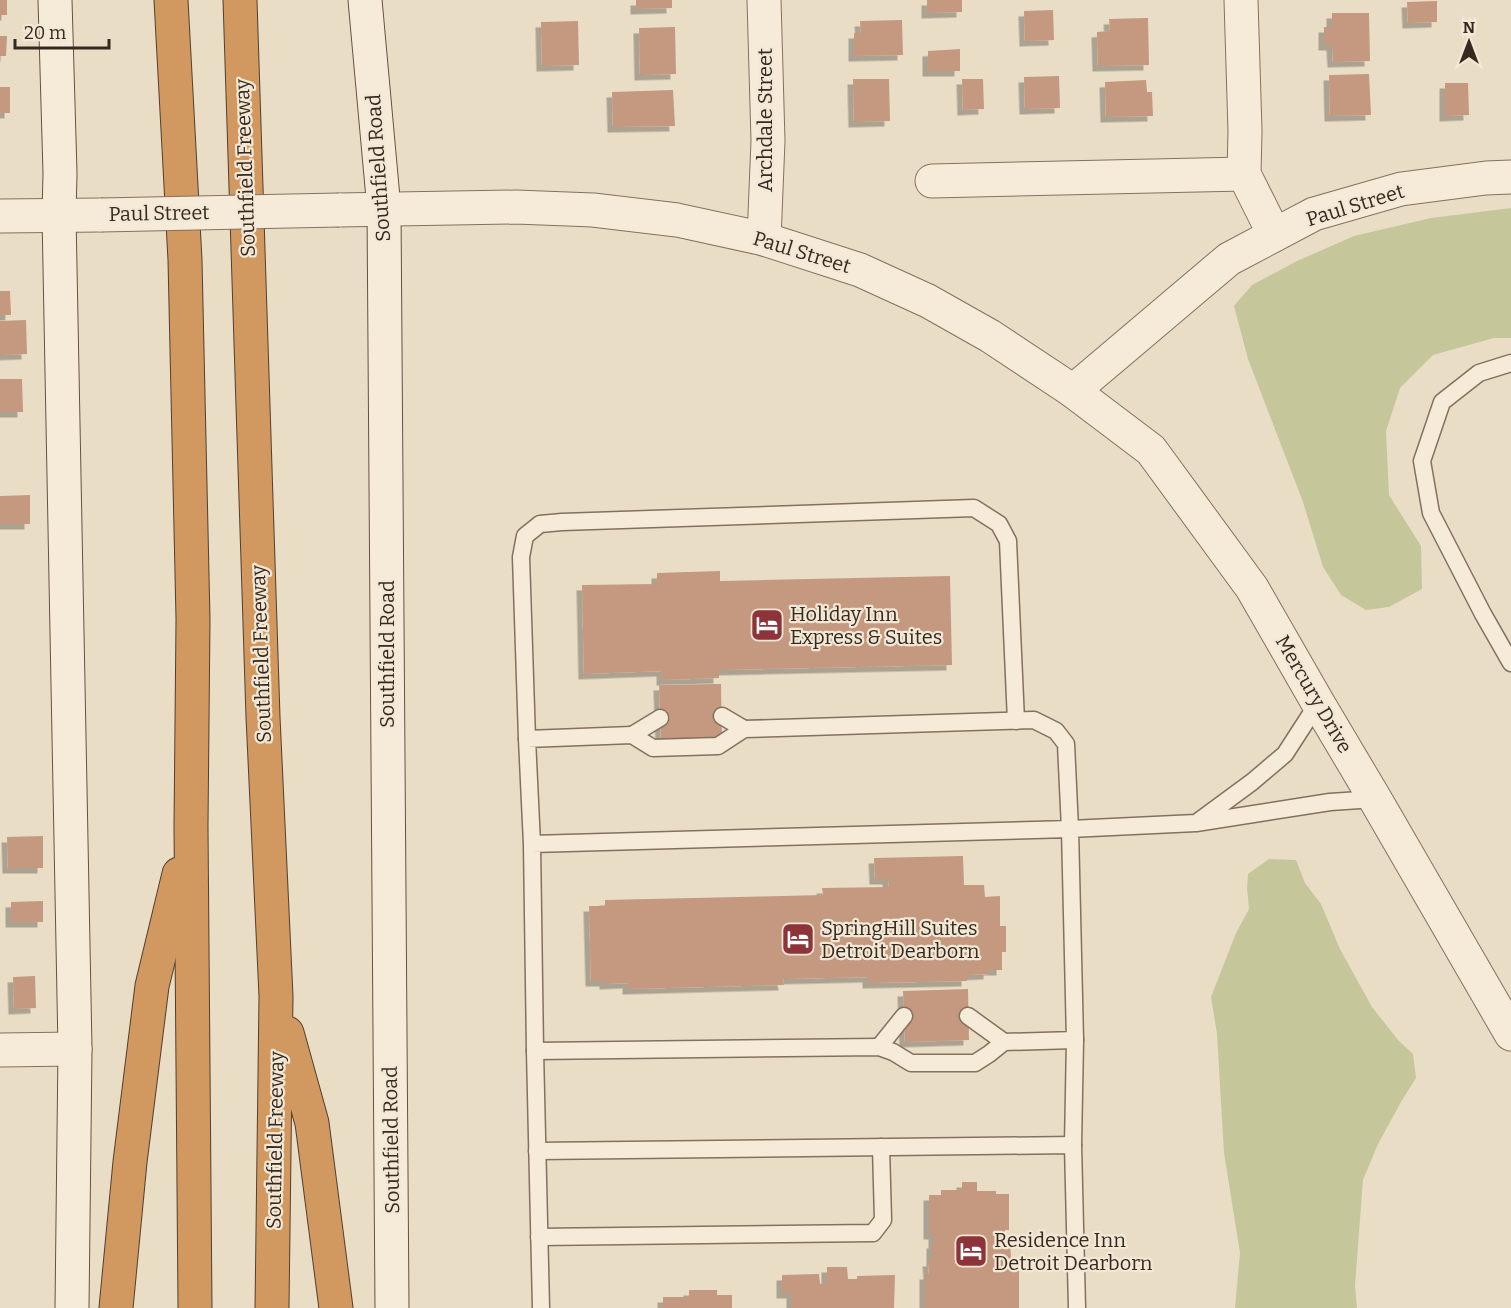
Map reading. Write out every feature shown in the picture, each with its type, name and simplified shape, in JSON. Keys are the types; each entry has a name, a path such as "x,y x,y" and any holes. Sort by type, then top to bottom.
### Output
{"highway":[{"path":"171,0 185,260 193,620 190,826 195,1308"},
{"name":"Southfield Freeway","path":"240,0 263,705 276,996 272,1308"},
{"path":"116,1308 130,1161 152,986 190,826"},
{"path":"276,996 312,1123 336,1308"}],"street":[{"path":"55,0 75,1049 72,1308"},
{"name":"Southfield Road","path":"365,0 384,209 392,1308"},
{"name":"Archdale Street","path":"764,239 768,141 765,0"},
{"path":"1241,0 1244,174 1274,234"},
{"path":"932,181 1244,174"},
{"name":"Paul Street","path":"0,216 516,207 593,210 677,220 764,239 860,270 928,301 990,336 1072,391 1229,259 1314,213 1401,189 1511,177"},
{"name":"Mercury Drive","path":"1072,391 1151,450 1252,588 1511,1034"},
{"path":"0,1050 75,1049"}],"lane":[{"path":"1511,363 1479,373 1442,402 1422,461 1431,513 1511,663"},
{"path":"541,1308 532,844 521,557 525,536 540,524 586,521 974,508 999,524 1008,541 1016,721"},
{"path":"1196,824 1252,782 1285,753 1318,702"},
{"path":"722,716 744,729"},
{"path":"527,739 632,735 660,718"},
{"path":"632,735 653,748 718,746 744,729 1034,720 1056,731 1066,744 1070,829 1075,1040 1072,1145 1077,1308"},
{"path":"532,844 1196,824 1330,802 1375,799"},
{"path":"879,1047 904,1016"},
{"path":"968,1016 1004,1042"},
{"path":"535,1051 879,1047 911,1063 975,1063 1004,1042 1075,1040"},
{"path":"537,1151 1072,1145"},
{"path":"539,1237 873,1233 883,1220 881,1147"}],"green space":[{"path":"1511,208 1511,338 1494,338 1433,355 1400,388 1386,431 1389,495 1421,546 1422,589 1389,607 1366,610 1341,595 1323,567 1303,502 1248,359 1234,306 1252,285 1297,261 1354,236 1431,218"},
{"path":"1269,859 1296,860 1305,883 1321,904 1340,949 1372,1007 1398,1040 1413,1054 1416,1078 1378,1144 1363,1180 1355,1286 1357,1308 1235,1308 1240,1253 1224,1153 1217,1034 1211,997 1236,933 1249,909 1248,874"}],"building":[{"path":"0,0 7,0 7,15 0,15"},
{"path":"636,0 672,0 672,8 636,9"},
{"path":"927,0 962,0 962,12 927,13"},
{"path":"1437,1 1437,22 1408,23 1407,2"},
{"path":"1053,10 1054,40 1025,41 1024,11"},
{"path":"1332,13 1369,13 1370,61 1333,62 1332,45 1324,45 1324,27 1332,27"},
{"path":"1148,18 1149,65 1098,66 1097,32 1110,31 1109,19"},
{"path":"902,20 903,55 854,56 854,33 861,33 860,21"},
{"path":"578,21 579,65 542,66 541,22"},
{"path":"675,27 676,74 640,75 639,28"},
{"path":"0,36 7,36 6,56 0,56"},
{"path":"960,49 960,71 928,71 928,51"},
{"path":"1369,74 1371,115 1330,116 1329,75"},
{"path":"1059,76 1060,108 1025,109 1024,77"},
{"path":"853,79 889,79 890,121 854,122"},
{"path":"962,79 983,79 984,109 963,110"},
{"path":"1146,80 1147,92 1152,92 1153,116 1106,117 1105,82"},
{"path":"1445,83 1468,83 1469,115 1445,116"},
{"path":"0,87 10,87 10,113 0,113"},
{"path":"673,90 675,126 613,127 612,92"},
{"path":"0,291 10,291 11,315 0,315"},
{"path":"26,320 27,354 0,355 0,321"},
{"path":"0,379 22,379 23,412 0,412"},
{"path":"30,495 30,524 0,524 0,496"},
{"name":"Holiday Inn Express & Suites","path":"720,571 720,581 950,576 952,665 719,670 719,678 662,680 662,671 584,674 582,585 657,584 657,573"},
{"path":"721,684 722,739 661,740 659,685"},
{"path":"43,836 43,868 8,868 7,837"},
{"name":"SpringHill Suites Detroit Dearborn","path":"963,856 964,885 984,885 985,897 1000,896 1000,926 1006,926 1006,952 1002,952 1002,970 989,970 989,974 967,975 967,981 868,983 868,977 783,979 784,985 628,989 628,983 605,984 605,981 591,981 589,906 605,906 605,900 823,895 822,888 889,887 888,879 875,879 874,858"},
{"path":"43,901 43,922 11,922 11,902"},
{"path":"35,976 36,1008 14,1009 13,977"},
{"path":"968,989 969,1040 905,1042 903,991"},
{"name":"Residence Inn Detroit Dearborn","path":"962,1182 977,1182 977,1191 1009,1194 1009,1230 1005,1230 1005,1241 1010,1241 1011,1258 1015,1258 1015,1271 1019,1270 1019,1308 925,1308 925,1274 929,1274 928,1261 932,1261 932,1243 934,1243 934,1234 929,1234 929,1195 941,1195 941,1190 962,1190"},
{"path":"827,1267 847,1267 848,1279 857,1279 857,1276 895,1275 894,1308 792,1308 792,1293 782,1293 782,1275 819,1274 820,1284 827,1284"},
{"path":"689,1290 717,1290 717,1295 732,1295 732,1308 663,1308 663,1297 689,1297"}],"place":[{"name":"Holiday Inn Express & Suites","path":"767,625"},
{"name":"SpringHill Suites Detroit Dearborn","path":"798,939"},
{"name":"Residence Inn Detroit Dearborn","path":"971,1251"}]}
